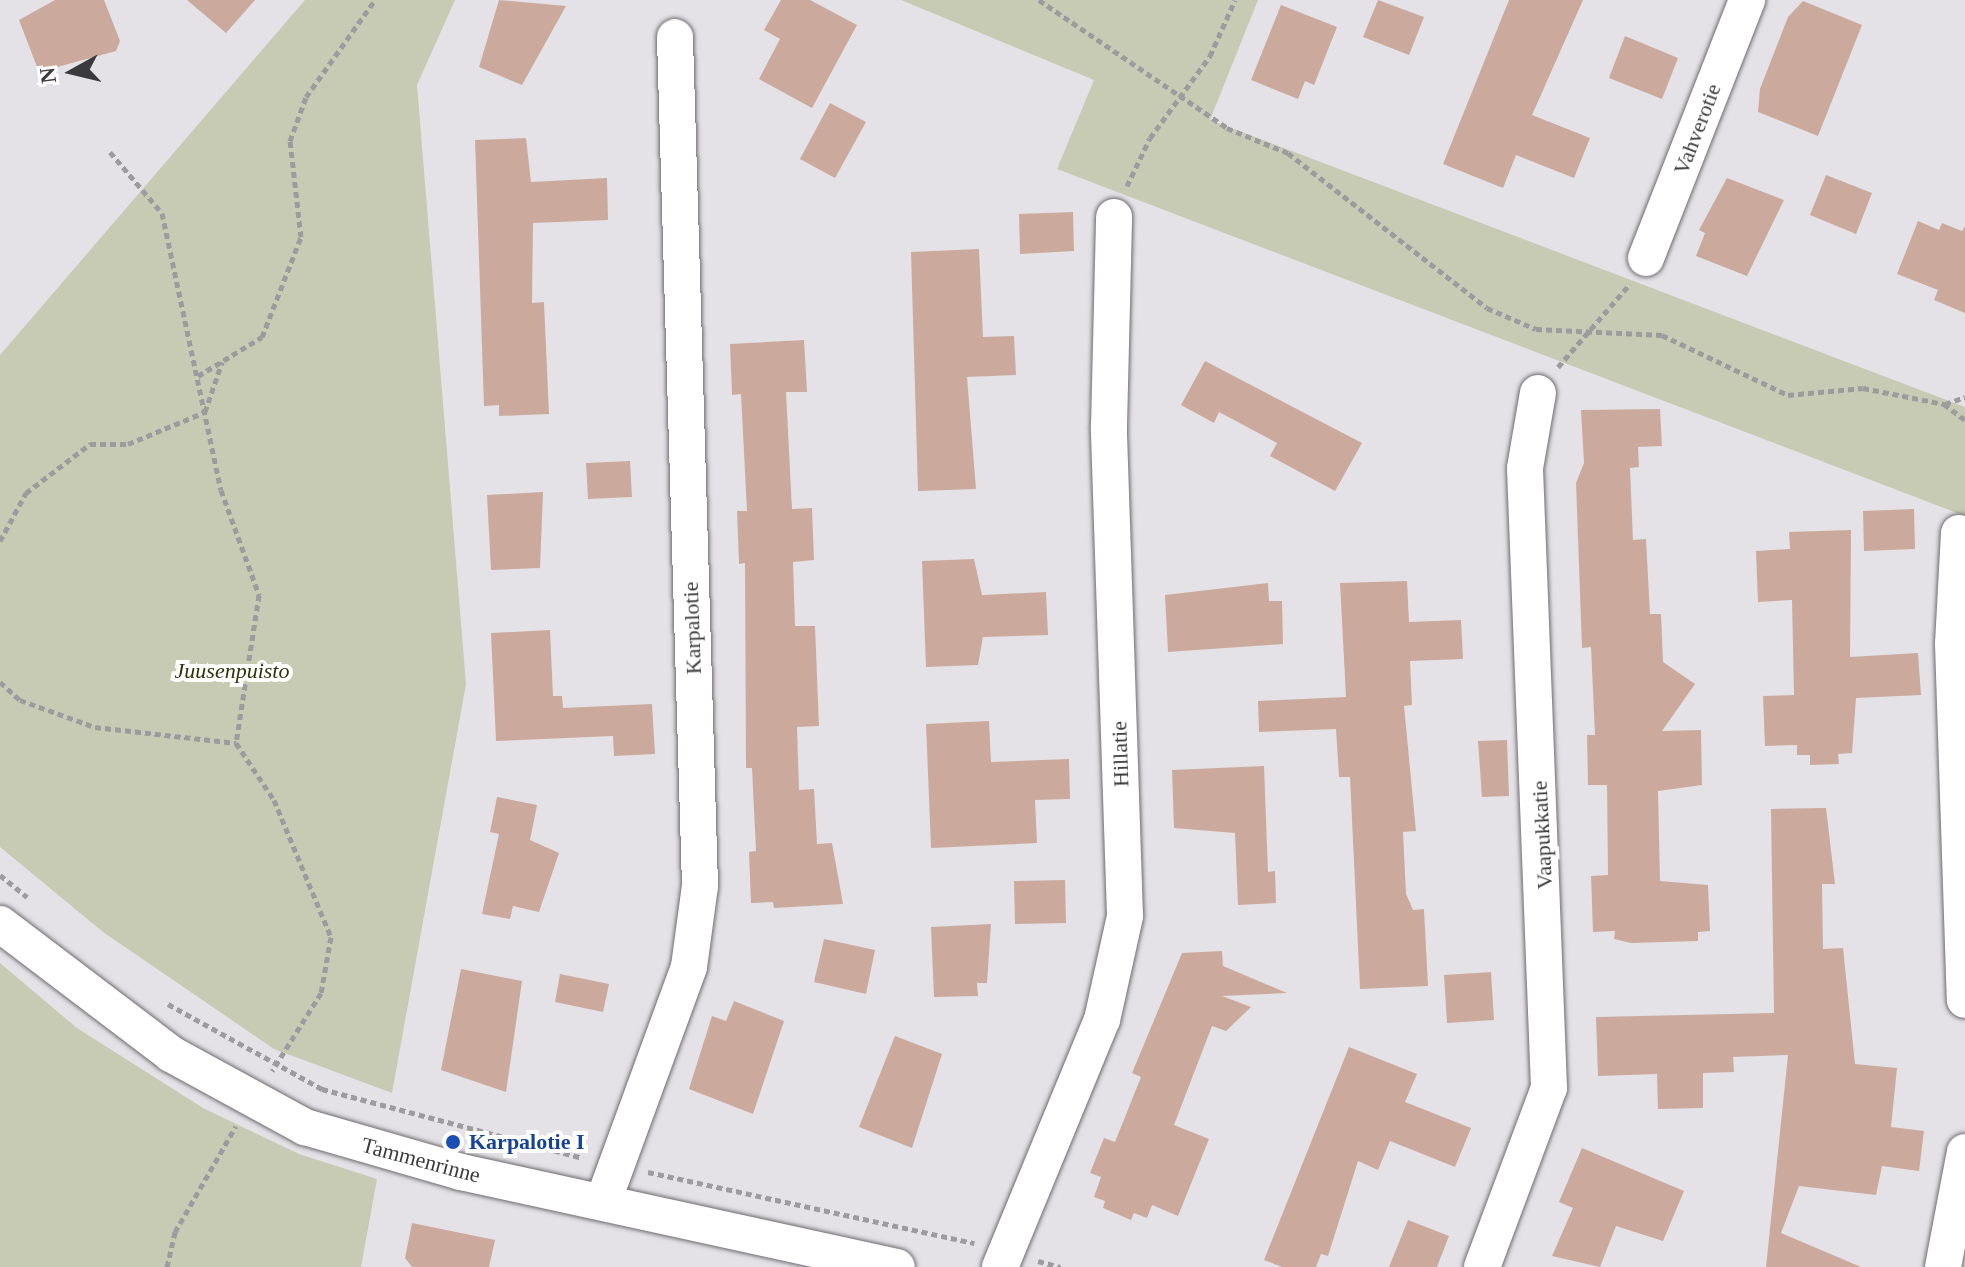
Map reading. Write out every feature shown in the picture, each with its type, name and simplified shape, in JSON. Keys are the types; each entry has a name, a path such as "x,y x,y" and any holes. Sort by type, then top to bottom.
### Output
{"street":[{"name":"Vahverotie","path":"1646,258 1747,0"},
{"name":"Karpalotie","path":"603,1202 612,1165 689,967 700,886 675,37"},
{"name":"Hillatie","path":"1003,1259 1102,1020 1125,916 1109,426 1114,217"},
{"name":"Vaapukkatie","path":"1482,1267 1549,1088 1525,468 1538,393"},
{"path":"1959,533 1953,644 1965,1000"},
{"name":"Tammenrinne","path":"0,924 100,1004 249,1102 372,1149 897,1267"},
{"path":"1943,1267 1965,1152"}],"path":[{"path":"198,376 262,337 301,237 290,141 306,97 375,0"},
{"path":"1039,0 1085,25 1182,100 1288,153 1487,308 1536,329 1662,335 1788,395 1863,388 1944,404 1965,420"},
{"path":"1114,217 1150,138 1182,100 1235,0"},
{"path":"110,152 162,213 221,490 259,595 236,743 274,800 331,937 321,993 277,1065 249,1102 175,1232 167,1267"},
{"path":"1538,393 1584,332 1623,294 1646,258"},
{"path":"0,541 26,493 90,444 128,444 205,412 222,361"},
{"path":"1944,404 1965,397"},
{"path":"0,682 20,700 95,727 236,743"},
{"path":"0,875 34,903"},
{"path":"161,1000 277,1065 382,1109 1003,1259 1060,1267"}],"green space":[{"name":"Juusenpuisto","path":"305,0 455,0 417,85 466,684 392,1093 274,1049 103,932 0,847 0,355"},
{"path":"901,0 1258,0 1210,120 1965,407 1965,516 1057,169 1094,80"},
{"path":"0,963 77,1028 203,1108 299,1154 377,1179 361,1267 0,1267"}],"building":[{"path":"55,0 104,0 120,41 116,51 39,72 19,20"},
{"path":"187,0 255,0 226,33"},
{"path":"499,0 566,6 522,85 479,67"},
{"path":"781,0 810,0 857,25 812,108 759,79 780,39 764,30"},
{"path":"1378,0 1424,17 1409,55 1363,37"},
{"path":"1509,0 1583,0 1532,115 1590,138 1574,178 1516,155 1503,188 1443,164"},
{"path":"1803,1 1862,25 1818,136 1758,112 1760,89 1788,17"},
{"path":"1281,5 1337,27 1314,85 1305,81 1298,99 1251,80"},
{"path":"1625,36 1678,58 1662,99 1609,78"},
{"path":"830,103 866,122 835,178 800,159"},
{"path":"526,138 531,182 607,178 608,220 533,223 532,303 544,302 549,414 499,416 499,405 484,406 475,140"},
{"path":"1826,175 1872,193 1856,234 1810,215"},
{"path":"1727,178 1784,200 1747,276 1696,256 1705,233 1699,230"},
{"path":"1073,212 1074,251 1020,254 1019,214"},
{"path":"1918,221 1939,230 1942,223 1962,231 1965,226 1965,313 1934,300 1938,290 1897,274"},
{"path":"979,249 983,337 1014,336 1016,375 967,377 976,489 918,491 911,252"},
{"path":"804,340 807,392 786,392 792,509 812,508 814,560 793,562 795,626 815,626 819,726 797,727 799,790 814,789 817,844 832,843 843,904 774,908 773,902 751,903 749,852 756,851 752,768 746,768 745,563 739,564 737,511 747,511 741,394 732,395 730,344"},
{"path":"1205,361 1362,443 1335,491 1270,456 1277,443 1219,412 1214,423 1181,405"},
{"path":"1660,409 1662,446 1638,447 1639,467 1630,468 1633,540 1646,539 1650,614 1661,614 1663,662 1695,684 1662,731 1701,730 1702,785 1658,791 1660,881 1708,885 1710,931 1698,932 1698,941 1631,943 1614,939 1615,931 1593,932 1591,876 1608,875 1607,785 1588,785 1587,735 1595,735 1591,647 1582,648 1576,483 1584,463 1581,410"},
{"path":"630,461 632,497 588,499 586,463"},
{"path":"543,492 540,568 491,570 487,495"},
{"path":"1914,509 1915,549 1864,551 1863,511"},
{"path":"1851,530 1850,657 1918,653 1921,695 1856,698 1852,753 1838,754 1839,764 1810,765 1810,755 1797,755 1797,745 1765,746 1763,696 1794,695 1792,600 1758,602 1756,551 1790,549 1789,532"},
{"path":"974,559 982,595 1046,592 1048,635 983,637 978,665 926,667 922,561"},
{"path":"1407,581 1409,622 1461,620 1463,659 1410,661 1412,705 1404,706 1416,831 1403,832 1406,894 1413,910 1424,909 1428,986 1360,989 1350,777 1339,777 1336,729 1259,732 1258,701 1346,697 1340,583"},
{"path":"1268,583 1269,601 1282,601 1283,644 1168,652 1165,595"},
{"path":"550,630 553,696 562,696 563,708 652,704 655,754 614,756 613,736 496,741 491,633"},
{"path":"989,721 991,762 1069,759 1070,799 1035,800 1037,843 931,848 926,724"},
{"path":"1507,740 1509,796 1482,797 1478,741"},
{"path":"1264,766 1268,872 1275,871 1276,903 1238,905 1235,833 1174,828 1172,770"},
{"path":"497,797 537,805 530,840 559,853 539,912 513,906 510,919 482,914 499,834 490,832"},
{"path":"1826,808 1835,884 1822,884 1823,949 1843,948 1855,1064 1897,1068 1891,1127 1924,1131 1919,1171 1882,1166 1876,1195 1799,1186 1781,1233 1861,1267 1766,1267 1788,1055 1733,1057 1734,1072 1703,1073 1703,1108 1658,1109 1657,1074 1598,1076 1596,1017 1774,1013 1771,809"},
{"path":"1065,880 1066,923 1015,924 1014,881"},
{"path":"991,924 987,983 977,983 978,996 934,997 931,927"},
{"path":"824,939 875,950 866,994 814,982"},
{"path":"1222,951 1223,966 1287,993 1222,996 1251,1007 1226,1031 1212,1026 1174,1125 1209,1139 1178,1216 1152,1205 1147,1218 1134,1213 1131,1220 1103,1208 1105,1201 1094,1197 1101,1177 1090,1173 1104,1138 1115,1142 1141,1077 1132,1073 1182,953"},
{"path":"461,969 522,981 506,1092 441,1070"},
{"path":"1491,972 1494,1020 1447,1023 1444,975"},
{"path":"560,974 609,984 603,1012 555,1002"},
{"path":"734,1001 784,1021 753,1114 689,1089 712,1016 726,1021"},
{"path":"895,1036 942,1054 912,1148 859,1127"},
{"path":"1349,1047 1417,1074 1405,1102 1471,1128 1455,1167 1390,1141 1378,1170 1358,1161 1328,1256 1321,1254 1316,1267 1282,1267 1264,1260"},
{"path":"1582,1148 1684,1191 1663,1241 1616,1226 1600,1267 1552,1256 1573,1208 1559,1202"},
{"path":"1408,1220 1449,1236 1437,1267 1389,1267"},
{"path":"412,1223 495,1240 489,1267 412,1267 405,1258"}],"place":[{"name":"Karpalotie I","path":"453,1142"}]}
